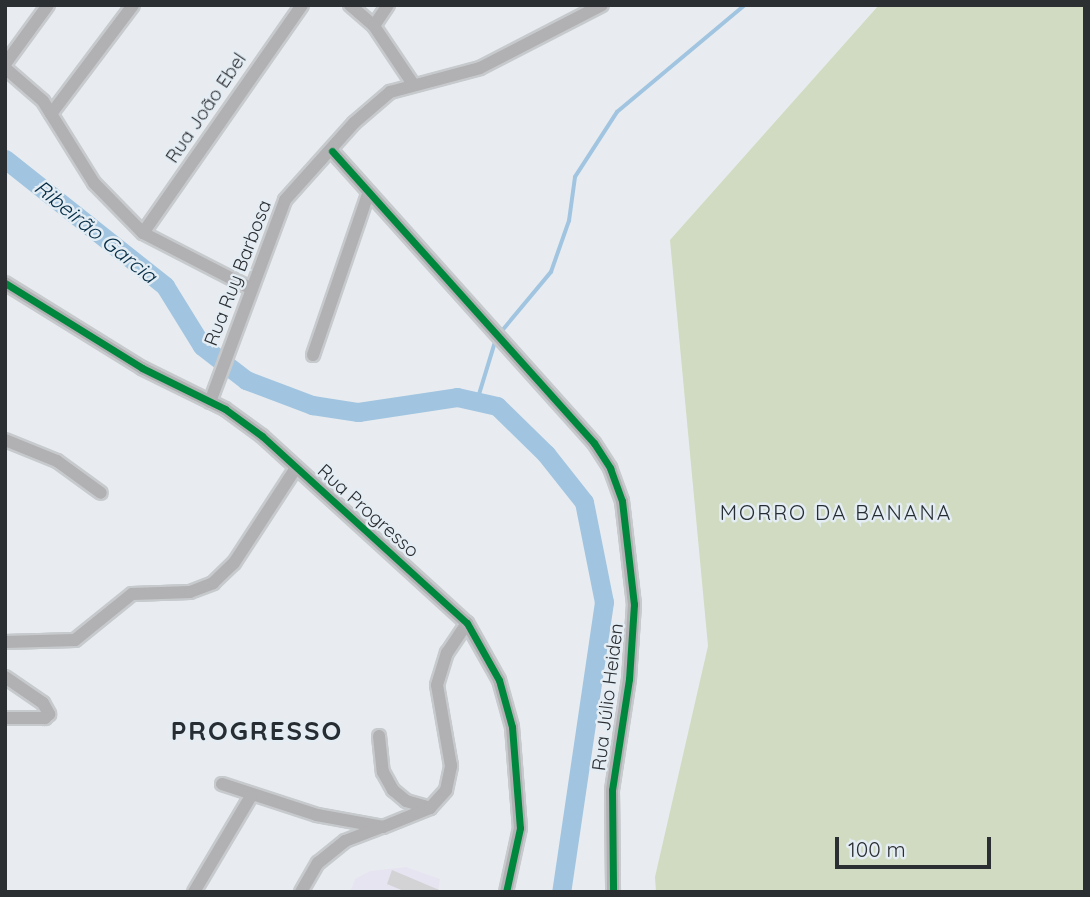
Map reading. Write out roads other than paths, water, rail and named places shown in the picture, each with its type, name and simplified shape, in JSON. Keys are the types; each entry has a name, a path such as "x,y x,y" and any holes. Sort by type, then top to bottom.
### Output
{"street":[{"path":"48,5 5,66 51,114 94,183 143,233 250,288"},
{"path":"51,114 133,5"},
{"name":"Rua João Ebel","path":"143,233 302,5"},
{"path":"350,5 374,26 413,84"},
{"path":"374,26 388,5"},
{"name":"Rua Ruy Barbosa","path":"210,402 250,288 285,200 377,101 413,84 480,68 602,5"},
{"name":"Rua Júlio Heiden","path":"332,151 506,349 594,443 610,468 622,501 634,604 629,680 612,790 613,892"},
{"path":"313,355 368,194"},
{"name":"Rua Progresso","path":"5,283 142,368 210,402 262,436 467,623 499,680 512,727 520,828 506,892"},
{"path":"5,440 57,461 101,493"},
{"path":"5,642 75,640 132,594 190,592 213,583 234,563 296,468"},
{"path":"301,892 318,863 345,841 430,808 446,790 451,766 437,685 447,653 467,623"},
{"path":"5,677 43,703 49,714 45,718 5,718"},
{"path":"379,736 383,772 393,790 406,801 430,808"},
{"path":"222,784 251,796 383,827"},
{"path":"194,892 251,796"}],"waterway":[{"path":"501,332 551,272 569,221 575,177 617,112 745,5"},
{"name":"Ribeirão Garcia","path":"5,159 165,286 202,346 246,380 312,405 358,412 457,397 497,406 546,454 584,502 604,602 561,892"},
{"path":"477,401 496,339"}],"district":[{"name":"MORRO DA BANANA","path":"836,512"},
{"name":"PROGRESSO","path":"257,731"}]}
